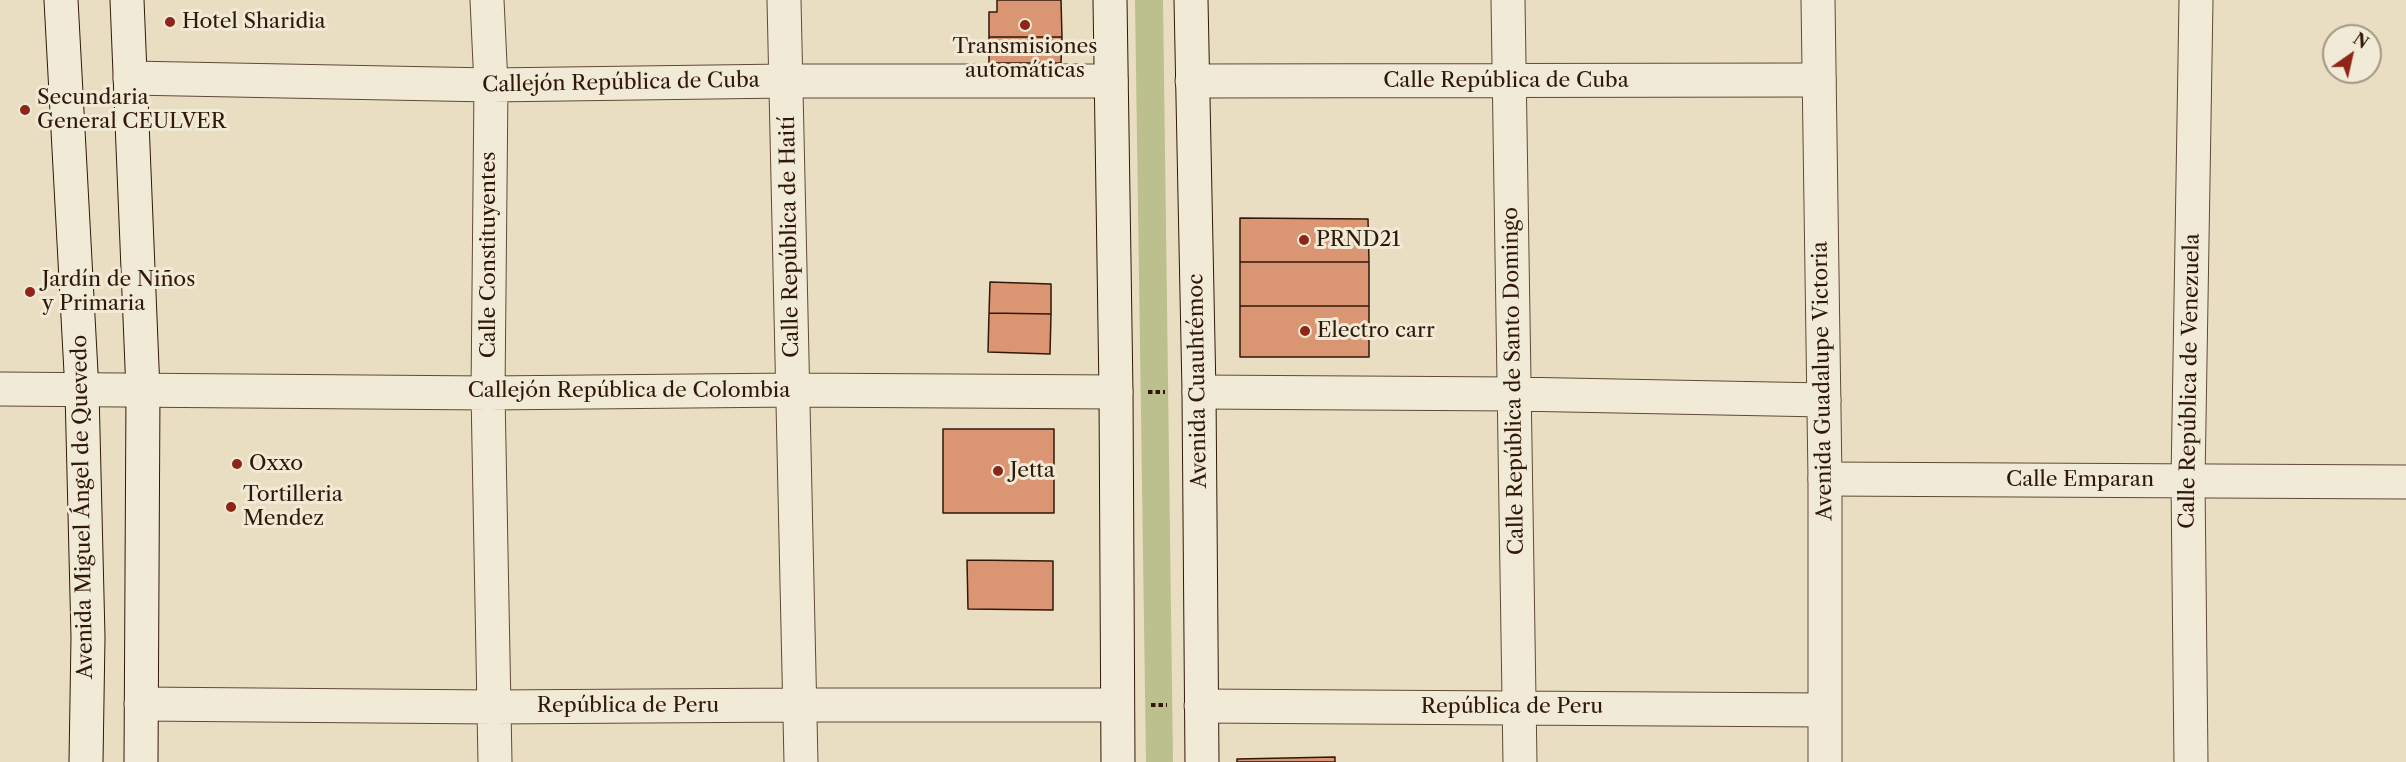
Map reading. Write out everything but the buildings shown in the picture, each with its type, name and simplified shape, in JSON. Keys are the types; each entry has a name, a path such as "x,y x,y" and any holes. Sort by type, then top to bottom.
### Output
{"street":[{"name":"Avenida Miguel Ángel de Quevedo","path":"62,0 82,391 88,637 86,762"},
{"path":"127,0 143,391 141,762"},
{"name":"Calle Constituyentes","path":"487,0 490,85 488,393 495,762"},
{"name":"Calle República de Haití","path":"784,0 801,762"},
{"path":"1110,0 1116,392 1118,762"},
{"name":"Avenida Cuauhtémoc","path":"1191,0 1199,392 1202,762"},
{"name":"Calle República de Santo Domingo","path":"1508,0 1520,762"},
{"name":"Avenida Guadalupe Victoria","path":"1818,0 1825,479 1823,710 1825,762"},
{"name":"Calle República de Venezuela","path":"2191,762 2188,481 2196,0"},
{"name":"Callejón República de Cuba","path":"130,78 490,85 786,81 1111,81"},
{"name":"Calle República de Cuba","path":"1192,81 1819,80"},
{"name":"Callejón República de Colombia","path":"0,389 488,393 793,390 1116,392"},
{"path":"1199,392 1514,394 1824,400"},
{"name":"Calle Emparan","path":"1825,479 2406,482"},
{"name":"República de Peru","path":"141,704 494,707 1116,705"},
{"name":"República de Peru","path":"1201,706 1520,706 1823,710"}],"path":[{"path":"1116,392 1199,392"},
{"path":"1116,705 1201,706"}],"green space":[{"path":"1135,0 1163,0 1173,762 1146,762"}],"place":[{"name":"Hotel Sharidia","path":"170,22"},
{"name":"Transmisiones automáticas","path":"1025,25"},
{"name":"Secundaria General CEULVER","path":"25,110"},
{"name":"PRND21","path":"1304,240"},
{"name":"Jardín de Niños y Primaria","path":"30,292"},
{"name":"Electro carr","path":"1305,331"},
{"name":"Oxxo","path":"237,464"},
{"name":"Jetta","path":"998,471"},
{"name":"Tortilleria Mendez","path":"231,507"}]}
